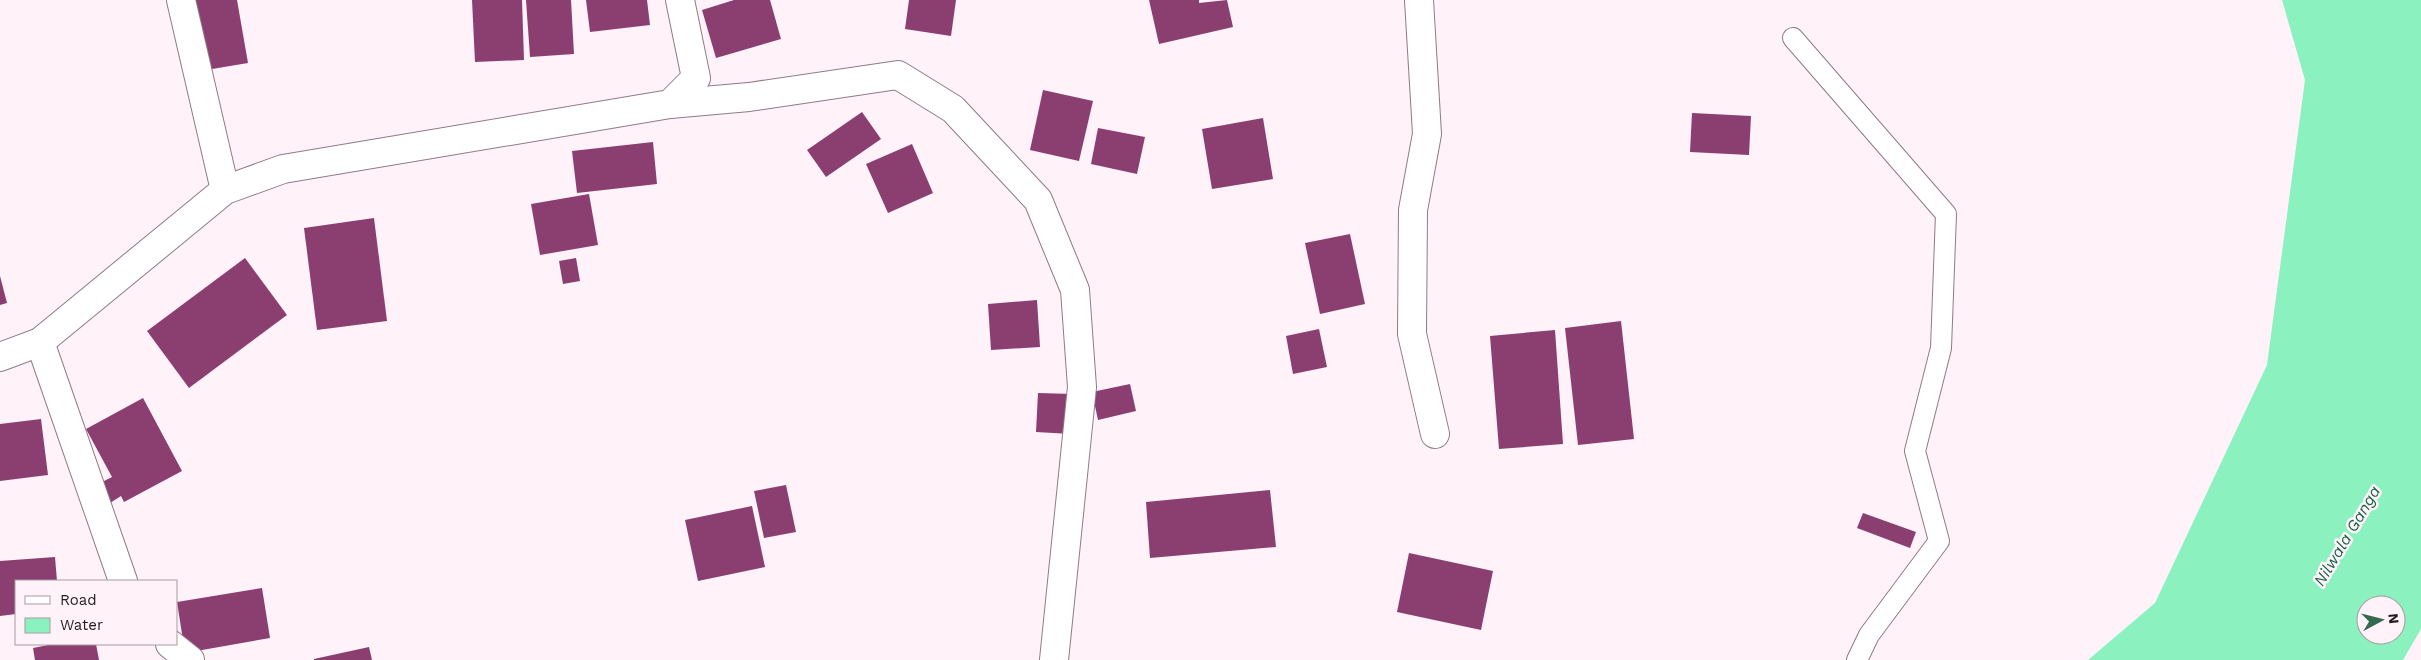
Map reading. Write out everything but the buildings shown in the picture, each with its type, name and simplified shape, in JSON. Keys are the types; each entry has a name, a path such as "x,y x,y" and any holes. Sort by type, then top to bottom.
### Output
{"street":[{"path":"181,0 225,190"},
{"path":"670,104 696,78 680,0"},
{"path":"1419,0 1428,134 1413,210 1412,334 1435,434"},
{"path":"0,357 40,342 225,190 283,169 670,104 749,98 898,75 953,109 1038,200 1075,290 1082,387 1054,660"},
{"path":"40,342 123,580"},
{"path":"171,645 190,660"}],"lane":[{"path":"1794,38 1946,214 1941,348 1916,451 1939,541 1868,635 1857,660"}],"water":[{"name":"Nilwala Ganga","path":"2282,0 2421,0 2421,629 2403,660 2088,660 2155,603 2267,365 2305,80"}]}
